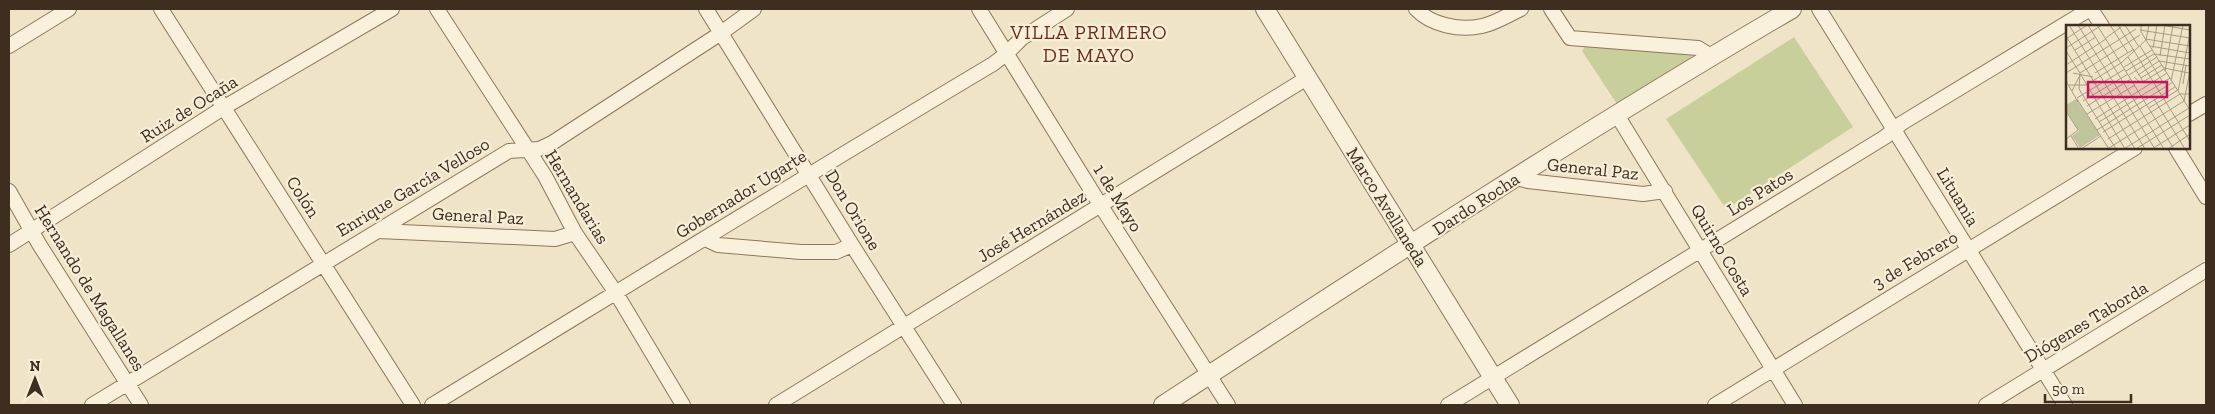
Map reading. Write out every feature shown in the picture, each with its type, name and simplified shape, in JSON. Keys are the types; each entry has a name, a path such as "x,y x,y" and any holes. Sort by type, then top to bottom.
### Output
{"street":[{"path":"9,46 69,9"},
{"name":"Colón","path":"161,9 413,405"},
{"name":"Ruiz de Ocaña","path":"9,246 223,108 392,9"},
{"name":"Hernandarias","path":"437,9 545,176 574,233 616,293 683,405"},
{"name":"Don Orione","path":"706,9 852,245 954,405"},
{"name":"Enrique García Velloso","path":"92,405 508,151 539,149 552,143 721,33 754,9"},
{"name":"1 de Mayo","path":"978,9 1228,405"},
{"name":"Gobernador Ugarte","path":"432,405 1006,54 1022,38 1067,9"},
{"name":"Marco Avellaneda","path":"1265,9 1510,405"},
{"path":"1416,9 1435,22 1474,27 1497,21 1521,9"},
{"path":"1551,9 1570,38 1698,48 1712,56"},
{"name":"Dardo Rocha","path":"1163,405 1617,115 1792,9"},
{"name":"Lituania","path":"1819,9 2065,405"},
{"path":"2090,9 2101,25"},
{"name":"Los Patos","path":"1448,405 1885,137 1902,122 2090,9"},
{"name":"José Hernández","path":"776,405 1307,78"},
{"path":"2190,113 2206,104"},
{"name":"Quirno Costa","path":"1617,115 1795,405"},
{"name":"3 de Febrero","path":"1714,405 2133,149"},
{"path":"2177,149 2206,198"},
{"name":"General Paz","path":"1517,178 1528,181 1643,194 1665,191"},
{"name":"Hernando de Magallanes","path":"9,191 141,405"},
{"name":"General Paz","path":"379,231 555,239 574,233"},
{"path":"705,239 718,245 800,252 836,252 852,245"},
{"name":"Diógenes Taborda","path":"1986,405 2206,270"}],"green space":[{"path":"1794,37 1853,127 1726,209 1666,119"},
{"path":"1586,45 1691,53 1692,58 1617,104 1582,51"}],"district":[{"name":"VILLA PRIMERO DE MAYO","path":"1089,44"}]}
